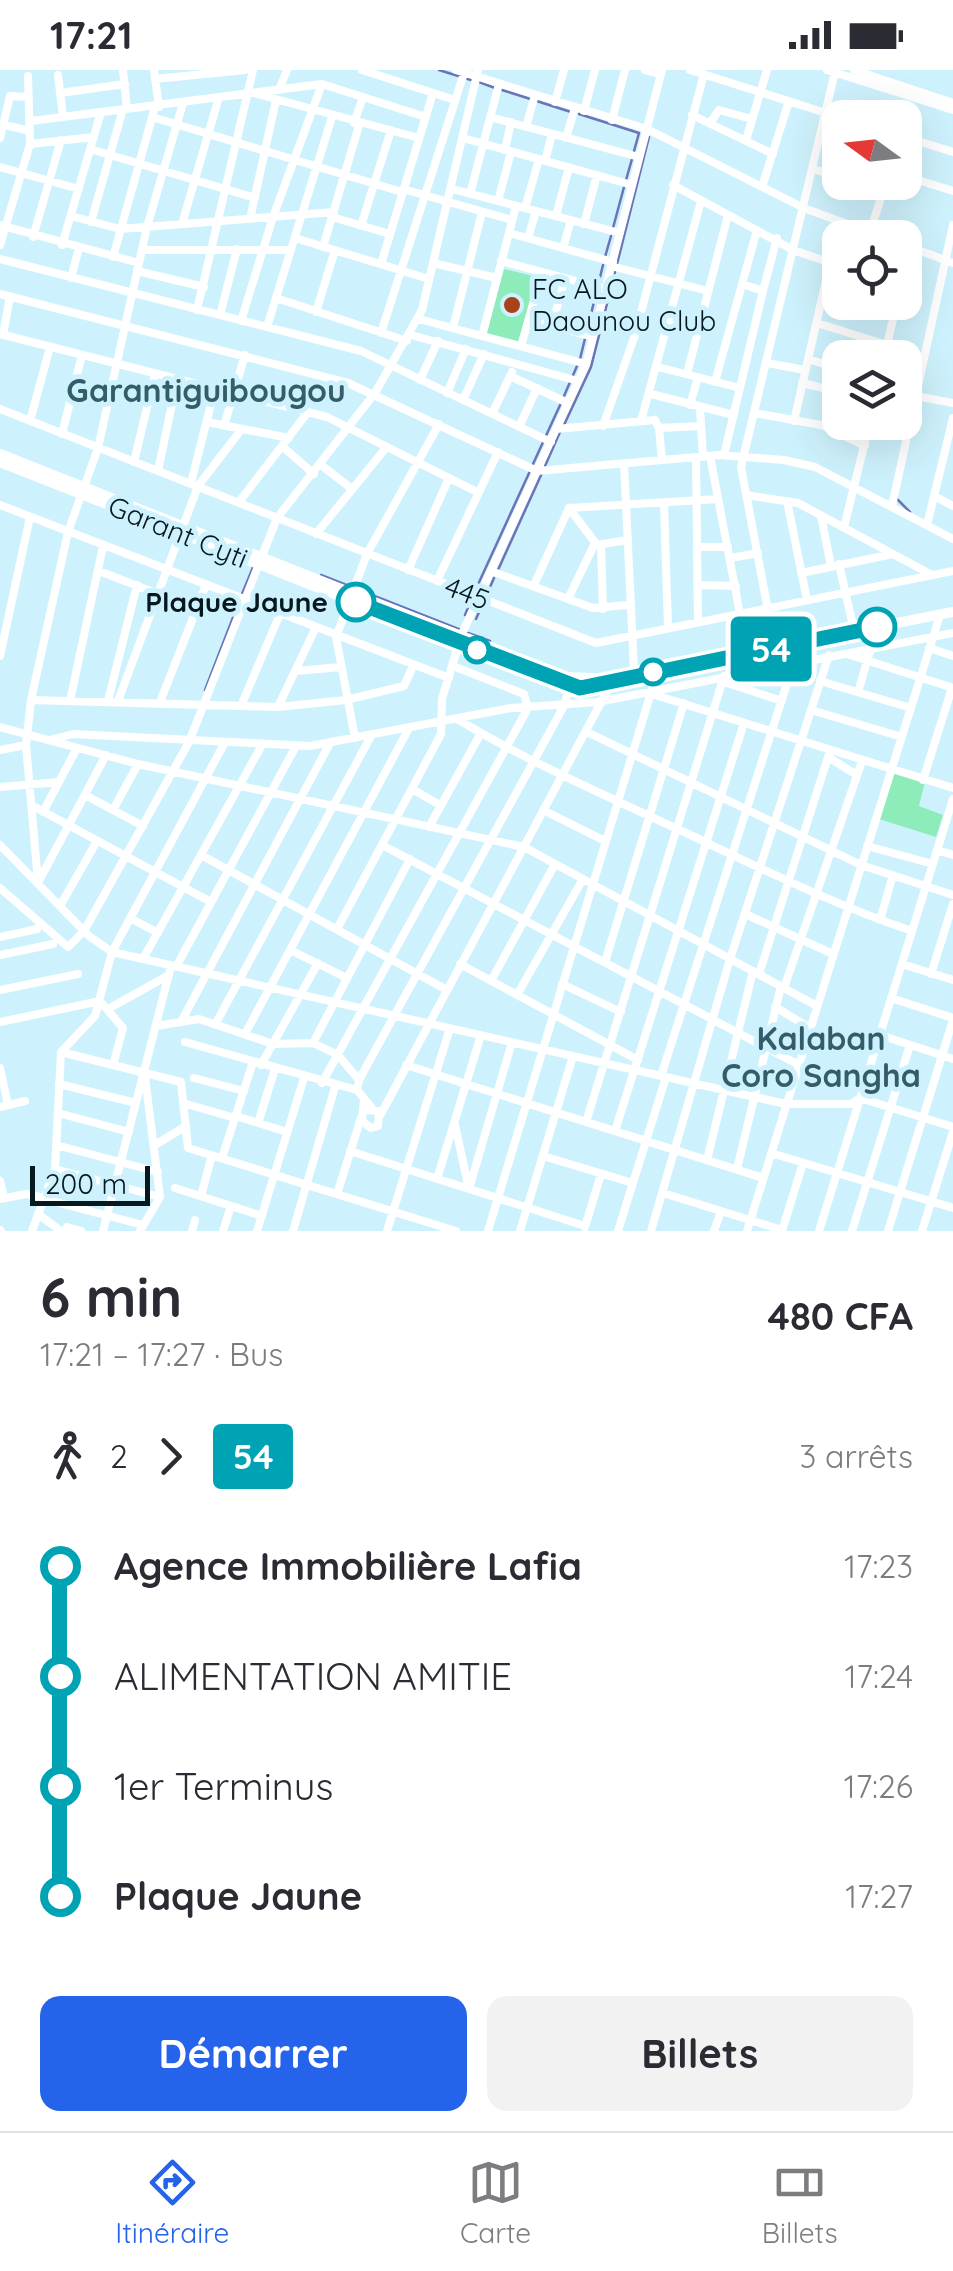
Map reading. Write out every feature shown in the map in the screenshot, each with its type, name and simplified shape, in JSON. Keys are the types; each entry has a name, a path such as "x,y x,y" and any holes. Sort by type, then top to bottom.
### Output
{"main road":[{"name":"Garant Cyti","path":"0,454 576,685"},
{"name":"Garant Cyti","path":"0,462 82,490"},
{"path":"576,685 853,626 953,610"},
{"path":"576,685 634,670 800,643 953,610"}],"street":[{"path":"91,222 125,109 124,70"},
{"path":"113,256 157,107 154,74 246,70"},
{"path":"198,310 253,70"},
{"path":"250,219 277,95 287,70"},
{"path":"362,70 455,100"},
{"path":"556,102 564,70"},
{"path":"566,138 595,70"},
{"path":"612,120 625,70"},
{"path":"337,930 444,721 442,699 460,639 586,364 661,72 645,70"},
{"path":"690,70 822,111"},
{"path":"746,140 767,70"},
{"path":"854,70 953,106"},
{"path":"827,100 831,71 873,76"},
{"path":"0,888 68,947 84,931 189,742 278,518 375,393 419,319 477,73"},
{"path":"382,333 461,74 477,73 498,87 647,129 804,208 837,220"},
{"path":"603,426 636,335 704,74"},
{"path":"58,75 64,118"},
{"path":"0,245 30,144 28,76"},
{"path":"60,93 125,84"},
{"path":"242,321 273,217 322,84"},
{"path":"2,124 31,126 101,112 250,93 277,95 322,84 426,117"},
{"path":"470,194 498,87"},
{"path":"381,264 433,93"},
{"path":"277,95 314,112 419,138"},
{"path":"0,138 10,96 29,97"},
{"path":"323,246 345,175 362,97"},
{"path":"182,224 219,98"},
{"path":"526,126 534,98"},
{"path":"762,187 789,101"},
{"path":"38,882 26,746 31,700 68,532 98,448 147,227 182,103"},
{"path":"710,124 719,110 752,119"},
{"path":"62,245 101,112"},
{"path":"692,114 773,154"},
{"path":"267,327 332,117"},
{"path":"490,117 639,158"},
{"path":"152,118 512,220"},
{"path":"498,201 511,122"},
{"path":"774,642 746,495 744,457 822,126"},
{"path":"361,226 391,130"},
{"path":"482,336 512,220 552,134"},
{"path":"30,144 94,136"},
{"path":"463,138 632,185"},
{"path":"33,237 61,140"},
{"path":"922,142 953,152"},
{"path":"90,149 255,198"},
{"path":"0,167 79,189"},
{"path":"556,216 569,168"},
{"path":"813,168 822,171"},
{"path":"584,224 598,175"},
{"path":"922,181 953,191"},
{"path":"672,185 793,250 822,260"},
{"path":"452,189 620,233"},
{"path":"640,422 702,201"},
{"path":"528,238 536,211"},
{"path":"452,328 482,212"},
{"path":"71,216 120,229 333,215 390,234"},
{"path":"687,374 728,215"},
{"path":"563,248 571,220"},
{"path":"922,376 950,262 953,224"},
{"path":"3,226 113,256 204,287"},
{"path":"714,382 758,230"},
{"path":"508,233 708,291"},
{"path":"295,238 429,279"},
{"path":"724,455 777,238"},
{"path":"71,278 79,248"},
{"path":"220,315 237,249"},
{"path":"142,250 291,250"},
{"path":"316,312 336,250"},
{"path":"922,252 950,262"},
{"path":"0,259 361,351 551,442"},
{"path":"501,261 606,289"},
{"path":"433,263 497,278"},
{"path":"521,346 542,272"},
{"path":"552,326 565,278"},
{"path":"742,284 763,291"},
{"path":"537,290 560,296"},
{"path":"0,294 375,393 537,471 724,455 815,466 953,539"},
{"path":"10,296 1,335 308,412 478,492"},
{"path":"276,298 382,333 438,341 578,382"},
{"path":"794,422 822,304"},
{"path":"419,319 586,364"},
{"path":"529,320 593,337"},
{"path":"817,323 871,340"},
{"path":"668,324 698,332"},
{"path":"420,380 438,341"},
{"path":"30,421 50,347"},
{"path":"447,393 466,349"},
{"path":"463,400 484,354"},
{"path":"62,434 82,355"},
{"path":"224,426 245,356"},
{"path":"808,358 822,362"},
{"path":"492,414 516,363"},
{"path":"748,364 805,370"},
{"path":"658,367 740,388"},
{"path":"134,462 154,374"},
{"path":"510,376 568,403"},
{"path":"698,377 695,406 703,457 696,500 698,622"},
{"path":"158,471 176,380"},
{"path":"802,383 822,388"},
{"path":"113,701 168,570 195,484 214,388"},
{"path":"519,427 538,388"},
{"path":"650,394 734,415"},
{"path":"922,397 953,403"},
{"name":"445","path":"0,409 596,643 953,571"},
{"path":"239,502 308,412"},
{"path":"754,413 821,425 865,446"},
{"path":"556,430 655,420 662,460"},
{"path":"208,422 286,442 314,474"},
{"path":"927,525 953,422"},
{"path":"355,738 336,638 367,554 420,465 439,424"},
{"path":"659,428 701,426"},
{"path":"195,484 241,430"},
{"path":"844,527 866,440"},
{"path":"892,506 907,440"},
{"path":"316,534 385,450"},
{"path":"436,581 498,452"},
{"path":"703,457 718,500 740,614"},
{"path":"942,462 953,464"},
{"path":"624,463 634,670"},
{"path":"321,465 352,490"},
{"path":"408,570 449,478"},
{"path":"746,495 787,501 932,575"},
{"path":"934,496 953,506"},
{"path":"570,508 718,500"},
{"path":"787,501 807,600"},
{"path":"664,504 668,627"},
{"path":"0,505 336,638 450,678"},
{"path":"570,508 598,544 603,609"},
{"path":"534,585 570,508"},
{"path":"0,656 30,516"},
{"path":"820,516 853,626"},
{"path":"598,544 627,540"},
{"path":"568,598 598,544"},
{"path":"70,701 103,546"},
{"path":"698,548 728,547"},
{"path":"730,558 758,553"},
{"path":"801,574 893,554"},
{"path":"100,571 197,609"},
{"path":"491,571 603,609 628,605"},
{"path":"113,701 137,585"},
{"path":"160,702 206,585"},
{"path":"698,585 736,586"},
{"path":"241,706 280,614"},
{"path":"747,1231 940,615"},
{"path":"858,692 877,627"},
{"path":"278,707 315,629"},
{"path":"50,740 73,734 262,746 330,743 457,718 653,692 794,661 953,633"},
{"path":"618,1231 684,1004 800,643"},
{"path":"929,648 953,656"},
{"path":"843,652 952,688 923,780"},
{"path":"651,1231 730,959 829,655"},
{"path":"31,700 278,707 346,700 404,686 413,666"},
{"path":"322,1083 528,708 524,694 453,666"},
{"path":"296,671 341,667"},
{"path":"488,1231 659,668"},
{"path":"724,679 782,701"},
{"path":"586,1122 724,679"},
{"path":"337,1194 350,1151 368,1116 386,1100 406,1065 613,680"},
{"path":"820,681 910,708"},
{"path":"358,1085 576,685"},
{"path":"653,692 829,754 953,788"},
{"path":"605,962 684,703"},
{"path":"811,710 902,736"},
{"path":"457,718 534,761 648,816 848,909 912,931"},
{"path":"615,1131 744,723"},
{"path":"0,727 172,772 524,847 817,1006"},
{"path":"245,1034 409,728"},
{"path":"587,732 861,865 953,895"},
{"path":"429,826 480,733"},
{"path":"216,1023 371,736"},
{"path":"181,1022 330,743"},
{"path":"32,1231 55,1169 61,1052 88,1028 100,1002 112,952 224,744"},
{"path":"0,750 26,746"},
{"path":"144,959 262,746"},
{"path":"104,1231 172,969 296,746"},
{"path":"43,812 77,748"},
{"path":"829,754 857,775"},
{"path":"707,1160 756,972 790,882 829,754"},
{"path":"38,882 106,755"},
{"path":"737,1170 782,987 862,761"},
{"path":"113,810 138,764"},
{"path":"0,787 59,782"},
{"path":"412,789 440,805"},
{"path":"84,795 142,826"},
{"path":"819,1231 937,850 950,821 953,799"},
{"path":"33,806 211,902"},
{"path":"543,810 605,841"},
{"path":"60,906 97,841"},
{"path":"382,844 799,1065"},
{"path":"867,846 933,864"},
{"path":"937,850 953,855"},
{"path":"2,851 84,931 112,952 172,969 300,994 786,1104 851,1104 860,1098 953,1130 922,1231"},
{"path":"201,855 447,990"},
{"path":"312,1043 410,859"},
{"path":"491,981 555,864"},
{"path":"880,920 893,875"},
{"path":"518,995 583,879"},
{"path":"931,974 953,904"},
{"path":"745,914 834,954"},
{"path":"130,918 158,932"},
{"path":"0,937 37,929"},
{"path":"0,955 53,944"},
{"path":"290,950 347,978"},
{"path":"222,1158 257,1064 273,1044 318,964"},
{"path":"460,964 638,1060"},
{"path":"902,964 953,980"},
{"path":"108,1009 172,969"},
{"path":"0,990 78,974"},
{"path":"562,984 620,1012"},
{"path":"888,1231 953,1019 891,998"},
{"path":"100,1002 123,1028 113,1065"},
{"path":"0,1022 100,1002"},
{"path":"776,1007 810,1028"},
{"path":"156,1026 216,1023 273,1044 312,1043 338,1055 358,1085 368,1116"},
{"path":"387,1231 450,1028"},
{"path":"437,1179 481,1035"},
{"path":"880,1035 953,1058"},
{"path":"185,1042 335,1087 358,1085"},
{"path":"470,1189 512,1042"},
{"path":"852,1231 910,1045"},
{"path":"61,1052 181,1082 188,1148 456,1231"},
{"path":"520,1231 573,1056"},
{"path":"406,1065 763,1178"},
{"path":"0,1068 4,1106 25,1102"},
{"path":"258,1123 275,1069"},
{"path":"0,1181 2,1198 44,1199 142,1228 160,1197 144,1072"},
{"path":"194,1078 244,1091"},
{"path":"257,1231 304,1078"},
{"path":"60,1084 136,1102"},
{"path":"296,1230 335,1087"},
{"path":"184,1103 288,1132"},
{"path":"58,1114 129,1132"},
{"path":"454,1122 470,1189"},
{"path":"154,1145 186,1126"},
{"path":"56,1145 158,1172"},
{"path":"350,1151 584,1229 601,1174"},
{"path":"771,1153 953,1208"},
{"path":"201,1196 212,1155"},
{"path":"543,1156 633,1182"},
{"path":"663,1193 782,1230 803,1162"},
{"path":"55,1169 160,1197"},
{"path":"175,1188 262,1216"},
{"path":"223,1231 231,1206"},
{"path":"714,1231 720,1210"},
{"path":"38,1214 64,1229 81,1231"},
{"path":"192,1231 195,1220"}],"green space":[{"name":"FC ALO Daounou Club","path":"504,269 538,277 521,342 487,333"},
{"path":"894,773 925,782 919,806 943,815 936,837 879,819"}],"waterway":[{"path":"439,70 471,80"},
{"path":"479,82 495,88"},
{"path":"502,90 571,112"},
{"path":"579,114 639,133 634,151"},
{"path":"617,264 649,137"},
{"path":"626,180 632,159"},
{"path":"613,228 624,187"},
{"path":"605,257 611,236"},
{"path":"580,359 603,265"},
{"path":"564,425 591,367 615,272"},
{"path":"564,396 577,366"},
{"path":"533,464 561,403"},
{"path":"545,466 560,432"},
{"path":"475,591 530,471"},
{"path":"498,570 542,473"},
{"path":"897,499 910,512"},
{"path":"242,594 254,565"},
{"path":"321,575 461,630"},
{"path":"476,619 494,578"},
{"path":"465,615 472,598"},
{"path":"205,690 239,602"},
{"path":"468,633 490,641"}],"bus line":[{"name":"54","path":"356,602 569,687 580,688 877,627"}],"place":[{"name":"FC ALO Daounou Club","path":"512,305"},
{"name":"Plaque Jaune","path":"356,602"}],"district":[{"name":"Garantiguibougou","path":"206,391"},
{"name":"Kalaban Coro Sangha","path":"821,1058"}]}
